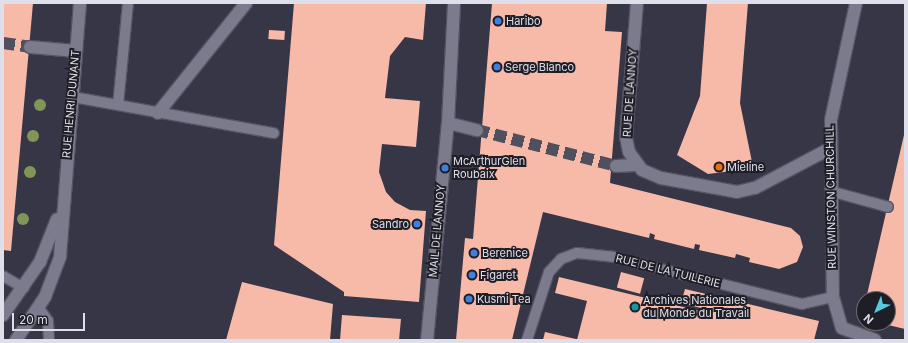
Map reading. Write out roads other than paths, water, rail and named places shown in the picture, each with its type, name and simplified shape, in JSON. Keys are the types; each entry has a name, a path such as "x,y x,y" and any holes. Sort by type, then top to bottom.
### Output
{"street":[{"name":"RUE HENRI DUNANT","path":"16,340 39,308 58,267 80,3"},
{"path":"158,113 246,3"},
{"name":"MAIL DE LANNOY","path":"427,340 448,123 454,3"},
{"name":"RUE DE LANNOY","path":"636,165 629,152 626,137 637,3"},
{"name":"RUE WINSTON CHURCHILL","path":"833,297 829,149 833,104 856,3"},
{"path":"30,47 76,51"},
{"path":"448,123 477,130"},
{"path":"616,166 636,165 661,178 737,192 755,188 829,149"},
{"name":"RUE HENRI DUNANT","path":"3,315 24,288 44,255 62,205"},
{"path":"833,297 842,328 875,340"}],"lane":[{"path":"118,105 128,3"},
{"path":"72,97 274,133"},
{"path":"830,191 888,207"},
{"name":"RUE DE LA TUILERIE","path":"527,340 544,280 554,265 568,254 587,253 802,304 833,297"},
{"path":"3,276 24,288"},
{"path":"39,308 48,321 49,340"}],"tunnel":[{"path":"3,43 30,47"},
{"path":"477,130 616,166"}],"place":[{"name":"Haribo","path":"498,21"},
{"name":"Serge Blanco","path":"497,67"},
{"name":"Mieline","path":"719,167"},
{"name":"McArthurGlen Roubaix","path":"445,168"},
{"name":"Sandro","path":"417,224"},
{"name":"Berenice","path":"474,253"},
{"name":"Figaret","path":"472,275"},
{"name":"Kusmi Tea","path":"469,299"},
{"name":"Archives Nationales du Monde du Travail","path":"635,307"}]}
